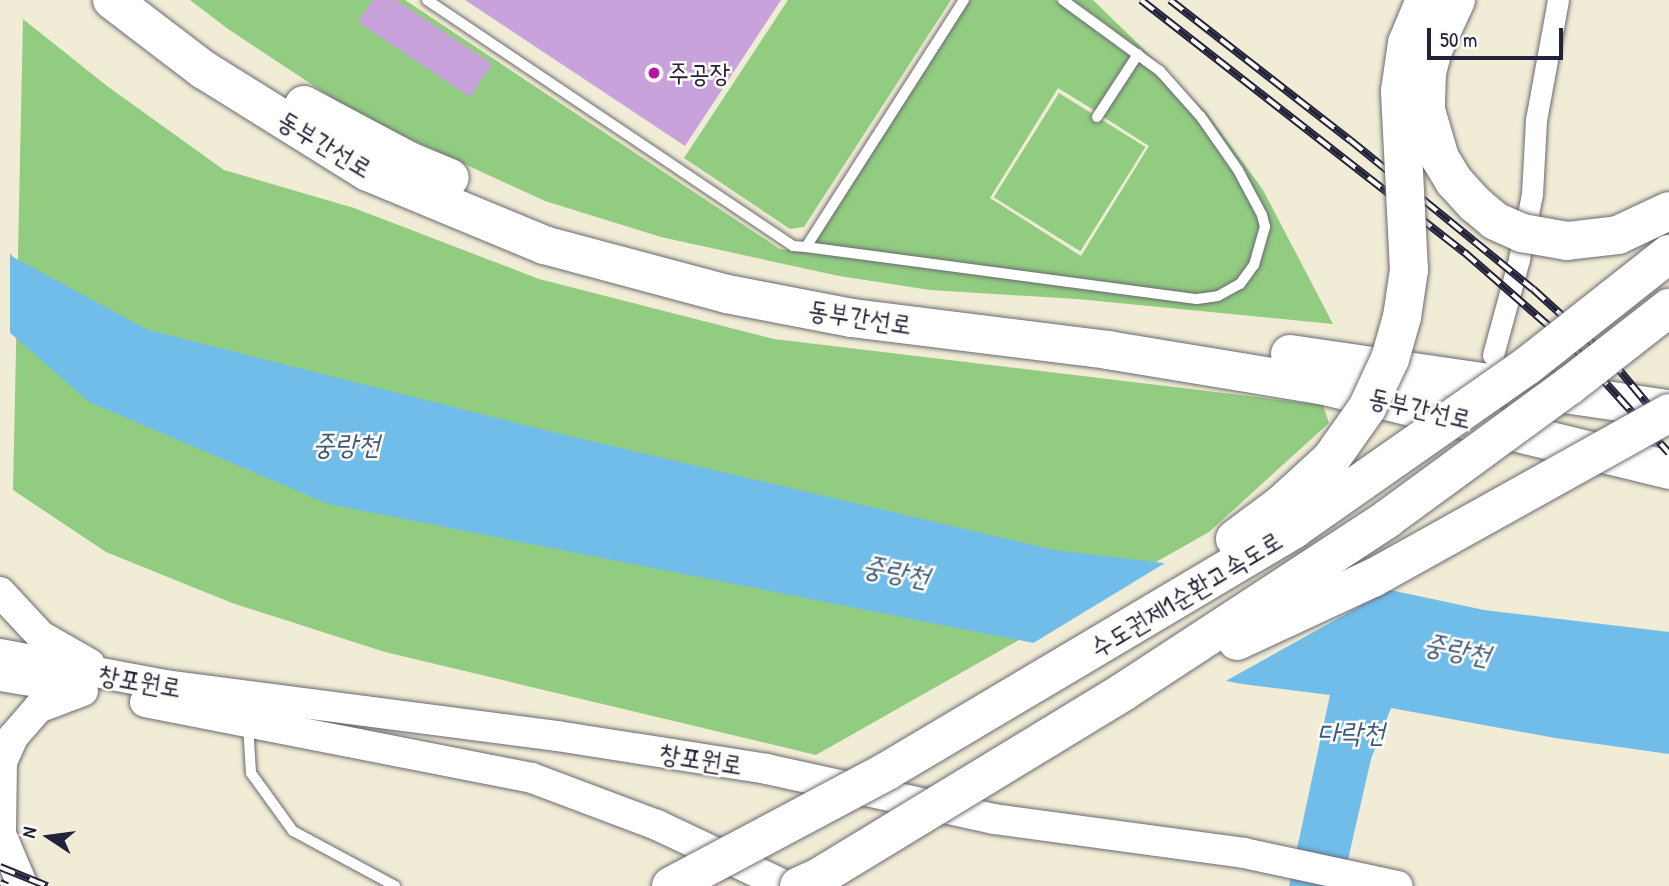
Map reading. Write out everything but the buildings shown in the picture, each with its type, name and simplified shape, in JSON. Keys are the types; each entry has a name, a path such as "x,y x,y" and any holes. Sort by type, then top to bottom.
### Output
{"highway":[{"name":"동부간선로","path":"112,0 204,70 368,172 544,245 727,294 852,318 1108,350 1325,386 1669,470"},
{"name":"동부간선로","path":"155,0 220,51 286,95 409,161 541,217 655,254 835,291 1060,320 1669,411"},
{"path":"1020,693 1282,504 1331,459 1367,408 1390,359 1407,287 1409,246 1399,91 1407,43 1425,0"},
{"path":"1456,0 1433,50 1427,73 1426,110 1440,158 1454,181 1475,204 1495,220 1522,233 1567,241 1626,232 1669,211"},
{"name":"수도권제1순환고속도로","path":"671,886 810,814 1020,693 1345,496 1527,366 1669,254"},
{"name":"수도권제1순환고속도로","path":"799,886 820,877 1123,692 1387,519 1569,386 1669,308"},
{"path":"1123,692 1373,578 1669,411"}],"street":[{"path":"1493,355 1519,259 1534,185 1536,121 1558,0"},
{"path":"0,592 41,636 98,683 38,708 13,737 2,762 1,832 23,886"},
{"name":"창포원로","path":"0,654 248,722 531,778 657,825 786,886"},
{"name":"창포원로","path":"0,676 241,696 557,736 767,769 994,819 1244,853 1387,882"}],"lane":[{"path":"427,0 793,246 1188,299 1219,296 1240,284 1254,265 1262,246 1265,228 1262,215 1238,170 1201,117 1160,71 1063,0"},
{"path":"806,247 964,0"},
{"path":"1097,117 1138,54"},
{"path":"248,722 251,773 293,831 395,886"}],"green space":[{"path":"190,0 405,0 780,249 1169,300 1219,298 1257,267 1269,228 1265,215 1165,71 1207,113 1263,190 1333,324 1077,299 930,290 839,276 661,237 545,201 358,115 228,29"},
{"path":"788,0 951,0 804,227 790,229 684,158"},
{"path":"968,0 1055,0 1132,55 1097,112 1058,88 990,198 1081,256 1149,146 1102,116 1139,59 1158,73 1199,118 1235,172 1259,216 1262,228 1252,263 1238,281 1217,292 1197,296 814,243"},
{"path":"1071,0 1093,0 1163,68 1095,16"},
{"path":"23,19 107,86 224,170 354,208 539,279 774,339 1323,405 1329,423 1209,532 816,755 385,652 232,603 106,552 13,490"},
{"path":"1059,93 1146,147 1080,251 994,197"}],"water":[{"name":"중랑천","path":"0,241 13,257 148,330 561,434 1054,550 1390,590 1484,610 1669,632 1669,754 1555,738 1391,708 1371,759 1342,886 1289,886 1330,695 1242,684 328,504 89,402 0,324"}],"pier":[{"path":"0,237 10,248 10,337 0,328"},
{"path":"1170,560 1376,584 1380,595 1222,683 1030,645"}],"railway":[{"path":"1141,0 1464,252 1575,349 1669,453"},
{"path":"1170,0 1350,140 1533,289 1611,360 1669,430"},
{"path":"0,867 47,886"},
{"path":"0,883 7,886"}],"place":[{"name":"주공장","path":"654,73"}],"water label":[{"name":"다락천","path":"1351,732"}]}
